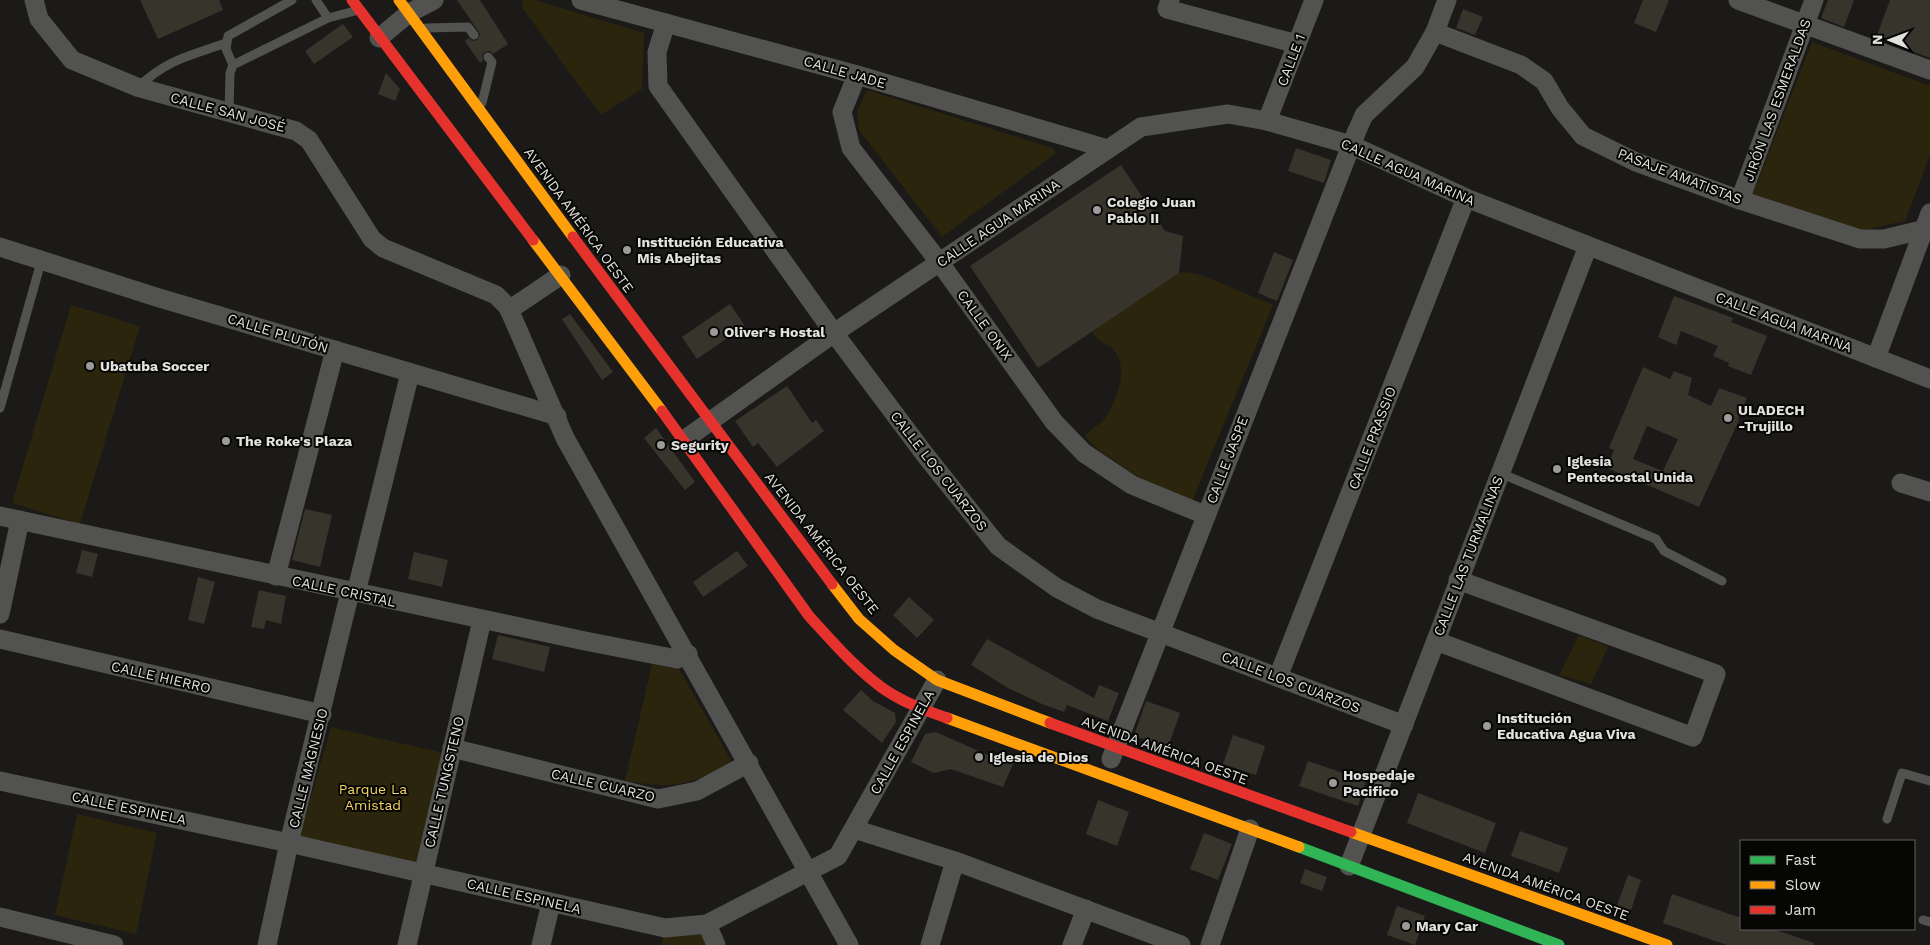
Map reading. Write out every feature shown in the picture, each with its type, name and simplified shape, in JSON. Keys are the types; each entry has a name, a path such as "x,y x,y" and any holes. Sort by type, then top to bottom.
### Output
{"main road":[{"path":"352,0 684,440 809,616 833,642 881,687 921,709 1106,775 1559,945"},
{"name":"AVENIDA AMÉRICA OESTE","path":"409,14 710,423 859,619 894,650 937,680 1115,748 1667,945"}],"street":[{"name":"CALLE SAN JOSÉ","path":"34,0 39,19 72,60 137,88 296,131 309,140 372,239 383,248 496,295 509,310 565,438 850,945"},
{"path":"379,38 409,14 434,0"},
{"name":"CALLE JADE","path":"580,0 857,76 1108,149"},
{"name":"CALLE 1","path":"1267,120 1314,0"},
{"name":"CALLE JASPE","path":"1106,775 1205,515 1350,145 1364,115 1415,67 1435,32 1447,0"},
{"path":"1738,0 1930,70"},
{"name":"JIRÓN LAS ESMERALDAS","path":"1740,200 1814,0"},
{"path":"1169,5 1297,44"},
{"name":"CALLE LOS CUARZOS","path":"666,23 657,52 658,86 834,333 926,456 998,546 1057,588 1097,609 1404,725"},
{"name":"PASAJE AMATISTAS","path":"1435,32 1521,65 1544,81 1560,108 1583,136 1636,162 1740,200 1860,239 1884,239 1928,223"},
{"name":"CALLE ONIX","path":"857,76 842,112 851,148 940,262 1054,422 1084,453 1132,486 1205,515"},
{"name":"CALLE AGUA MARINA","path":"684,440 834,333 1141,127 1228,114 1267,120 1350,145 1466,198 1930,379"},
{"name":"CALLE PRASSIO","path":"1278,677 1466,198"},
{"path":"1876,358 1928,223"},
{"name":"CALLE LAS TURMALINAS","path":"1349,866 1588,246"},
{"name":"CALLE PLUTÓN","path":"0,247 41,262 557,416"},
{"path":"509,310 560,275"},
{"path":"276,576 335,350"},
{"name":"CALLE MAGNESIO","path":"267,945 289,842 410,373"},
{"path":"1901,483 1930,492"},
{"name":"CALLE CRISTAL","path":"0,516 482,620 677,659 688,654"},
{"path":"0,614 20,520"},
{"path":"1436,641 1693,737 1697,728 1716,674 1458,580"},
{"name":"CALLE TUNGSTENO","path":"408,945 482,620"},
{"name":"CALLE HIERRO","path":"0,639 322,714"},
{"name":"CALLE ESPINELA","path":"0,781 289,842 551,903 663,937 707,924 838,856 937,680"},
{"name":"CALLE CUARZO","path":"452,748 658,799 697,791 749,763"},
{"path":"854,829 956,861 1181,945"},
{"path":"1210,945 1250,829"},
{"path":"930,945 956,861"},
{"path":"541,945 551,903"},
{"path":"1072,945 1086,909"},
{"path":"0,917 114,945"},
{"path":"707,924 716,945"}],"lane":[{"path":"233,65 226,49 228,36 292,0"},
{"path":"316,0 328,18"},
{"path":"229,112 230,73 233,65 328,18 359,10"},
{"path":"409,14 468,27 474,35"},
{"path":"137,88 156,70 175,60 226,43"},
{"path":"480,110 492,62 488,57"},
{"path":"0,408 41,262"},
{"path":"1500,473 1656,539 1664,551 1722,581"},
{"path":"1887,819 1902,773 1930,781"}],"green space":[{"path":"522,0 534,0 644,33 642,89 601,115 523,9"},
{"path":"1812,42 1930,86 1930,155 1905,221 1854,232 1752,196"},
{"path":"867,90 1052,148 1056,153 942,237 859,130 857,111"},
{"path":"1186,272 1201,275 1273,305 1192,501 1146,482 1097,449 1085,436 1103,420 1109,411 1120,384 1121,374 1121,365 1113,349 1098,339 1092,332 1149,287 1161,280"},
{"path":"71,305 140,326 80,524 12,503"},
{"path":"1579,635 1608,647 1591,684 1559,675"},
{"path":"652,664 679,669 732,762 704,776 681,784 657,785 625,781"},
{"name":"Parque La Amistad","path":"331,727 443,753 417,868 299,839"},
{"path":"77,814 157,833 136,934 55,915"},
{"path":"707,924 716,945 661,945 665,928"}],"building":[{"path":"140,0 219,0 223,10 158,39"},
{"path":"457,0 480,0 508,44 493,54 490,51 485,52 482,55 483,61 480,63 465,41 469,38 472,41 477,40 480,34"},
{"path":"1643,0 1669,0 1656,32 1634,23"},
{"path":"1828,0 1854,0 1844,27 1821,18"},
{"path":"1890,0 1930,0 1930,58 1876,38"},
{"path":"1463,9 1483,17 1475,35 1456,28"},
{"path":"343,24 353,37 314,64 305,51"},
{"path":"386,73 400,89 395,101 378,94"},
{"path":"1296,148 1331,160 1324,183 1288,171"},
{"name":"Colegio Juan Pablo II","path":"1121,165 1165,231 1183,236 1179,273 1038,368 970,266"},
{"path":"1274,252 1293,260 1277,301 1258,293"},
{"path":"1674,296 1733,318 1731,322 1767,336 1751,375 1728,366 1729,363 1713,356 1718,346 1681,331 1676,345 1658,337"},
{"name":"Oliver's Hostal","path":"730,304 745,326 697,359 682,337"},
{"path":"570,314 613,372 602,380 562,319"},
{"path":"1643,367 1670,379 1674,371 1692,378 1688,395 1711,406 1719,388 1747,398 1739,420 1699,507 1607,468 1614,450 1609,448","holes":["1647,426 1678,439 1663,471 1633,459"]},
{"path":"787,386 812,423 816,420 824,431 777,467 758,443 753,447 735,421"},
{"path":"656,428 695,482 685,490 644,438"},
{"path":"305,509 332,515 320,567 292,560"},
{"path":"82,550 98,554 92,577 76,573"},
{"path":"737,551 748,566 703,597 693,582"},
{"path":"414,552 448,560 442,587 408,579"},
{"path":"198,577 215,582 204,624 188,620"},
{"path":"259,590 286,596 281,624 266,620 264,629 251,627"},
{"path":"909,597 934,620 917,638 893,615"},
{"path":"498,635 550,647 544,672 492,659"},
{"path":"987,639 1094,698 1099,685 1119,693 1108,721 1067,705 1064,712 1042,704 1008,688 971,665"},
{"path":"861,690 873,701 895,713 896,722 882,743 843,710"},
{"path":"1146,701 1180,713 1168,747 1134,736"},
{"path":"936,732 985,754 1014,762 1003,787 951,769 934,773 911,762 925,734"},
{"path":"1233,735 1265,746 1256,775 1223,764"},
{"name":"Hospedaje Pacifico","path":"1308,761 1366,781 1358,806 1299,786"},
{"path":"1418,793 1496,823 1485,853 1407,823"},
{"path":"1098,800 1129,812 1117,846 1086,834"},
{"path":"1520,831 1568,848 1559,873 1511,856"},
{"path":"1204,833 1232,844 1218,880 1190,869"},
{"path":"1305,869 1327,877 1322,891 1300,883"},
{"path":"1628,875 1641,880 1631,910 1617,905"},
{"path":"1672,894 1740,918 1740,930 1776,930 1814,943 1813,945 1727,945 1663,923"},
{"name":"Mary Car","path":"1397,906 1425,916 1415,945 1387,935"}],"traffic: fast":[{"path":"1299,847 1559,945"}],"traffic: slow":[{"path":"399,0 573,237"},
{"path":"533,240 662,411"},
{"path":"832,584 859,619 894,650 937,680 1050,723"},
{"path":"947,718 1299,847"},
{"path":"1351,832 1667,945"}],"traffic: jam":[{"path":"352,0 533,240"},
{"path":"573,237 832,584"},
{"path":"662,411 809,616 834,644 861,671 888,692 913,705 947,718"},
{"path":"1050,723 1351,832"}],"place":[{"name":"Colegio Juan Pablo II","path":"1097,210"},
{"name":"Institución Educativa Mis Abejitas","path":"627,250"},
{"name":"Oliver's Hostal","path":"714,332"},
{"name":"Ubatuba Soccer","path":"90,366"},
{"name":"ULADECH -Trujillo","path":"1728,418"},
{"name":"The Roke's Plaza","path":"226,441"},
{"name":"Segurity","path":"661,445"},
{"name":"Iglesia Pentecostal Unida","path":"1557,469"},
{"name":"Institución Educativa Agua Viva","path":"1487,726"},
{"name":"Iglesia de Dios","path":"979,757"},
{"name":"Hospedaje Pacifico","path":"1333,783"},
{"name":"Mary Car","path":"1406,926"}]}
